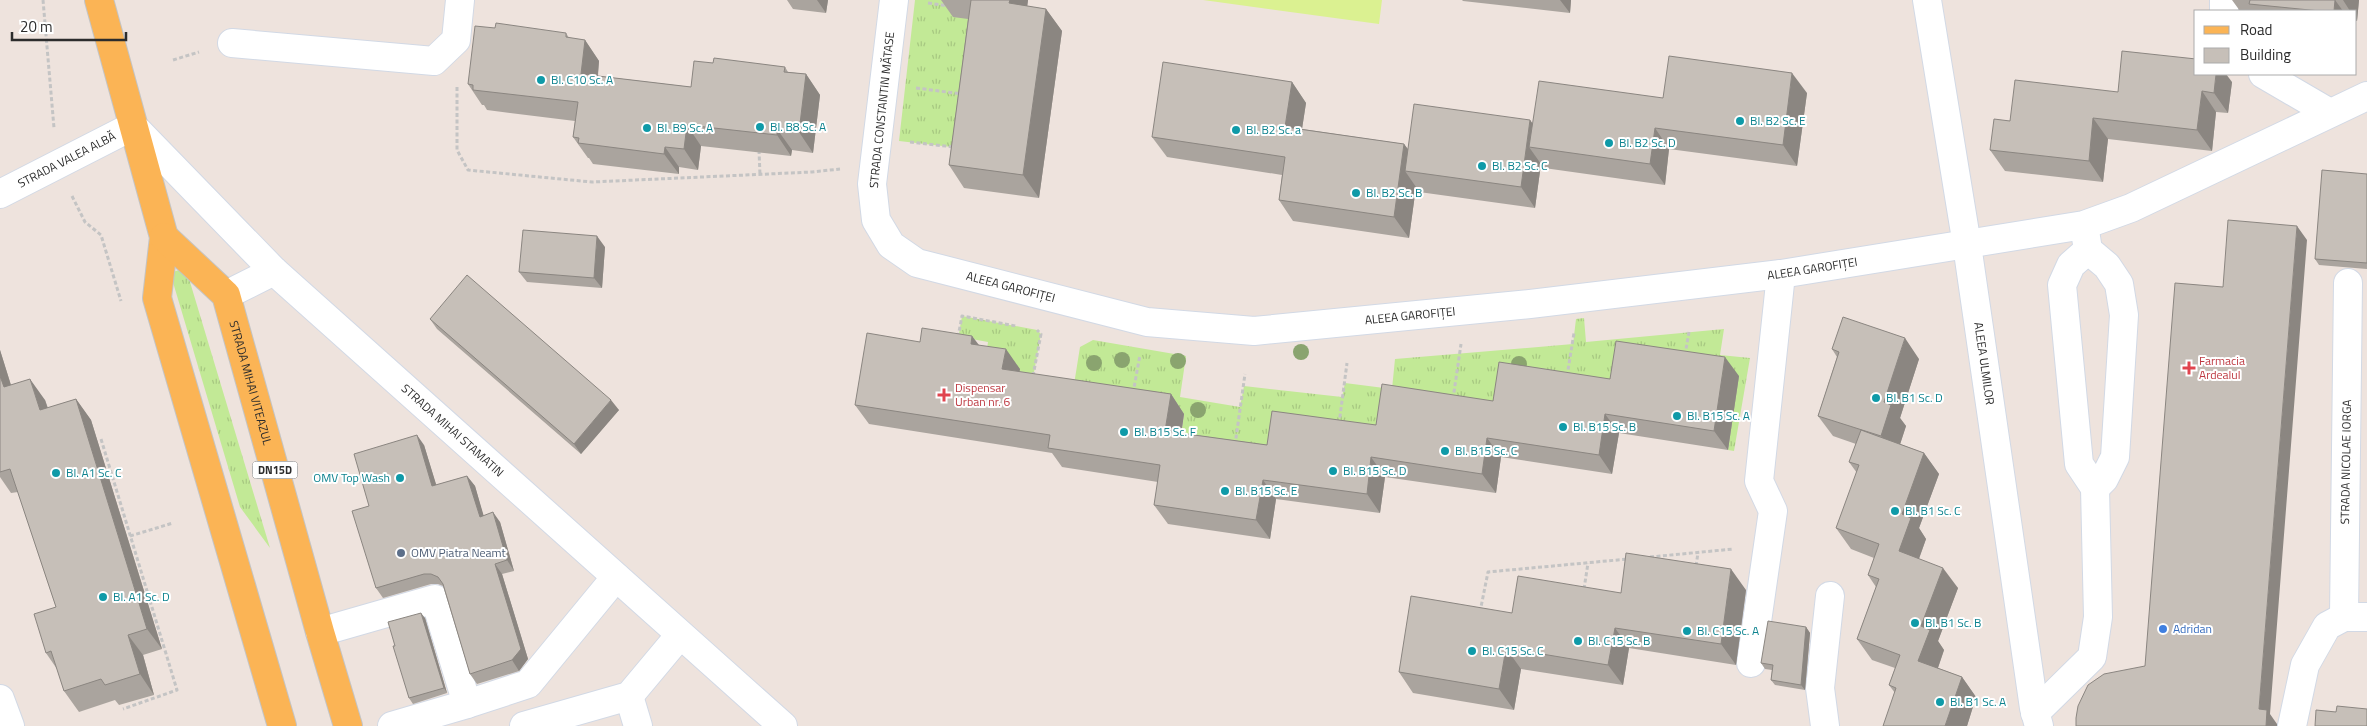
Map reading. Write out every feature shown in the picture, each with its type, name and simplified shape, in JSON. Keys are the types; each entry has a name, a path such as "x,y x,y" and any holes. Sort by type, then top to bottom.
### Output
{"main road":[{"path":"99,0 164,237 157,298 282,726"},
{"path":"164,237 226,296"},
{"name":"STRADA MIHAI VITEAZUL","path":"226,296 348,726"}],"street":[{"path":"232,43 434,61 456,40 460,0"},
{"name":"STRADA CONSTANTIN MĂTASE","path":"876,220 872,184 894,0"},
{"name":"ALEEA ULMILOR","path":"1927,0 1967,245 2037,720"},
{"path":"2265,75 2330,113"},
{"name":"ALEEA GAROFIȚEI","path":"876,220 891,245 917,263 1147,322 1254,331 1530,304 1781,274 1967,245 2086,237 2131,208 2367,96"},
{"name":"STRADA VALEA ALBĂ","path":"0,194 133,126"},
{"name":"STRADA MIHAI STAMATIN","path":"133,126 274,271 783,726"},
{"path":"2037,720 2092,657 2098,617 2095,488 2079,464 2062,285 2086,237 2119,284 2124,315 2115,457 2104,479 2095,488"},
{"path":"226,296 274,271"},
{"path":"1751,663 1773,511 1759,481 1781,274"},
{"name":"STRADA NICOLAE IORGA","path":"2348,283 2355,617"},
{"path":"392,726 528,684 616,577"},
{"path":"1825,726 1820,688 1830,596"},
{"path":"320,632 435,599 467,704"},
{"path":"2292,726 2305,665 2327,626 2355,617"},
{"path":"524,726 628,696 680,635"},
{"path":"628,696 638,726"},
{"path":"0,699 10,726"}],"path":[{"path":"925,3 954,6"},
{"path":"456,40 457,150 468,170 592,182 874,168"},
{"path":"914,88 970,95"},
{"path":"908,142 961,148"},
{"path":"759,146 760,175"},
{"path":"958,342 962,316 1018,326"},
{"path":"1028,328 1037,330 1041,334 1032,385"},
{"path":"1566,380 1575,328"},
{"path":"1684,359 1689,332"},
{"path":"1453,404 1462,338"},
{"path":"1132,396 1141,348"},
{"path":"1338,429 1347,363"},
{"path":"1235,450 1245,374"},
{"path":"101,439 177,690 123,709"},
{"path":"130,536 173,522"},
{"path":"1648,557 1743,548"},
{"path":"1695,572 1698,552"},
{"path":"1479,617 1488,572 1638,558"},
{"path":"1583,596 1588,563"}],"green space":[{"path":"915,0 955,0 987,21 969,149 899,141"},
{"path":"1203,0 1382,0 1379,24"},
{"path":"182,269 187,272 270,548 240,507 172,279 173,272"},
{"path":"962,316 1037,330 1041,334 1030,394 985,363 988,342 966,338 956,351"},
{"path":"1584,318 1586,342 1724,329 1720,355 1750,358 1734,451 1728,450 1738,376 1281,465 1179,450 1184,414 1072,397 1080,347 1093,340 1186,356 1180,397 1240,407 1244,386 1342,397 1345,383 1392,389 1395,359 1573,344 1576,319"}],"building":[{"path":"971,0 1010,0 1009,3 1046,9 1023,175 949,165"},
{"path":"2250,0 2335,0 2334,10 2310,10 2249,4"},
{"path":"496,23 566,33 566,37 585,40 581,74 691,87 694,61 713,63 714,58 785,67 784,72 806,74 799,132 777,129 777,135 687,125 684,149 665,147 664,154 578,143 579,138 573,137 578,102 473,90 473,85 468,84 475,26 495,28"},
{"path":"2122,51 2194,59 2194,75 2216,75 2214,93 2202,91 2197,130 2093,118 2089,161 1990,150 1994,119 2010,121 2015,80 2118,92"},
{"path":"1669,56 1792,73 1783,145 1655,128 1650,164 1529,147 1539,81 1663,98"},
{"path":"1163,62 1292,82 1285,127 1404,144 1394,217 1279,200 1285,157 1152,137"},
{"name":"Bl. B2 Sc. C","path":"1414,104 1530,120 1521,187 1405,171"},
{"path":"2322,170 2367,174 2367,263 2315,259"},
{"path":"2228,220 2297,226 2259,709 2267,710 2266,726 2076,726 2078,706 2088,685 2104,674 2145,666 2175,283 2223,287"},
{"path":"523,230 597,236 594,278 519,272"},
{"path":"467,275 611,400 574,444 430,319"},
{"path":"1843,317 1905,338 1884,402 1891,405 1881,436 1818,416 1839,352 1832,349"},
{"path":"922,328 972,336 971,344 1006,349 1002,369 1171,394 1165,431 1267,445 1272,411 1376,425 1382,384 1493,401 1499,362 1610,379 1616,341 1725,357 1714,431 1605,414 1599,455 1487,438 1482,474 1371,457 1367,494 1263,480 1256,520 1154,505 1160,465 1048,448 1050,435 855,405 867,333 920,342"},
{"path":"0,376 4,387 30,379 40,410 76,399 147,629 128,635 140,674 105,685 101,679 64,691 51,651 46,653 34,614 56,607 10,469 0,472"},
{"path":"1861,430 1924,453 1902,514 1911,518 1899,551 1943,568 1921,626 1930,630 1918,661 1962,677 1945,726 1883,726 1896,688 1889,685 1900,655 1857,639 1879,579 1868,575 1879,544 1836,528 1859,465 1849,462"},
{"path":"417,435 432,486 467,476 480,517 493,512 507,560 495,564 521,649 512,660 470,674 443,584 438,577 424,574 376,588 352,511 369,506 354,454"},
{"path":"1626,553 1731,569 1721,644 1615,628 1608,665 1506,648 1499,689 1399,672 1411,596 1512,613 1518,576 1621,593"},
{"path":"421,613 444,688 409,698 393,646 395,646 388,622"},
{"path":"1768,621 1806,627 1801,685 1771,680 1773,665 1761,663"},
{"path":"2337,706 2367,709 2367,726 2315,726 2316,710 2336,712"}],"place":[{"name":"Bl. C10 Sc. A","path":"541,80"},
{"name":"Bl. B2 Sc. E","path":"1740,121"},
{"name":"Bl. B8 Sc. A","path":"760,127"},
{"name":"Bl. B9 Sc. A","path":"647,128"},
{"name":"Bl. B2 Sc. a","path":"1236,130"},
{"name":"Bl. B2 Sc. D","path":"1609,143"},
{"name":"Bl. B2 Sc. C","path":"1482,166"},
{"name":"Bl. B2 Sc. B","path":"1356,193"},
{"name":"Farmacia Ardealul","path":"2189,368"},
{"name":"Dispensar Urban nr. 6","path":"944,395"},
{"name":"Bl. B1 Sc. D","path":"1876,398"},
{"name":"Bl. B15 Sc. A","path":"1677,416"},
{"name":"Bl. B15 Sc. B","path":"1563,427"},
{"name":"Bl. B15 Sc. F","path":"1124,432"},
{"name":"Bl. B15 Sc. C","path":"1445,451"},
{"name":"Bl. B15 Sc. D","path":"1333,471"},
{"name":"Bl. A1 Sc. C","path":"56,473"},
{"name":"OMV Top Wash","path":"400,478"},
{"name":"Bl. B15 Sc. E","path":"1225,491"},
{"name":"Bl. B1 Sc. C","path":"1895,511"},
{"name":"OMV Piatra Neamt","path":"401,553"},
{"name":"Bl. A1 Sc. D","path":"103,597"},
{"name":"Bl. B1 Sc. B","path":"1915,623"},
{"name":"Adridan","path":"2163,629"},
{"name":"Bl. C15 Sc. A","path":"1687,631"},
{"name":"Bl. C15 Sc. B","path":"1578,641"},
{"name":"Bl. C15 Sc. C","path":"1472,651"},
{"name":"Bl. B1 Sc. A","path":"1940,702"}]}
